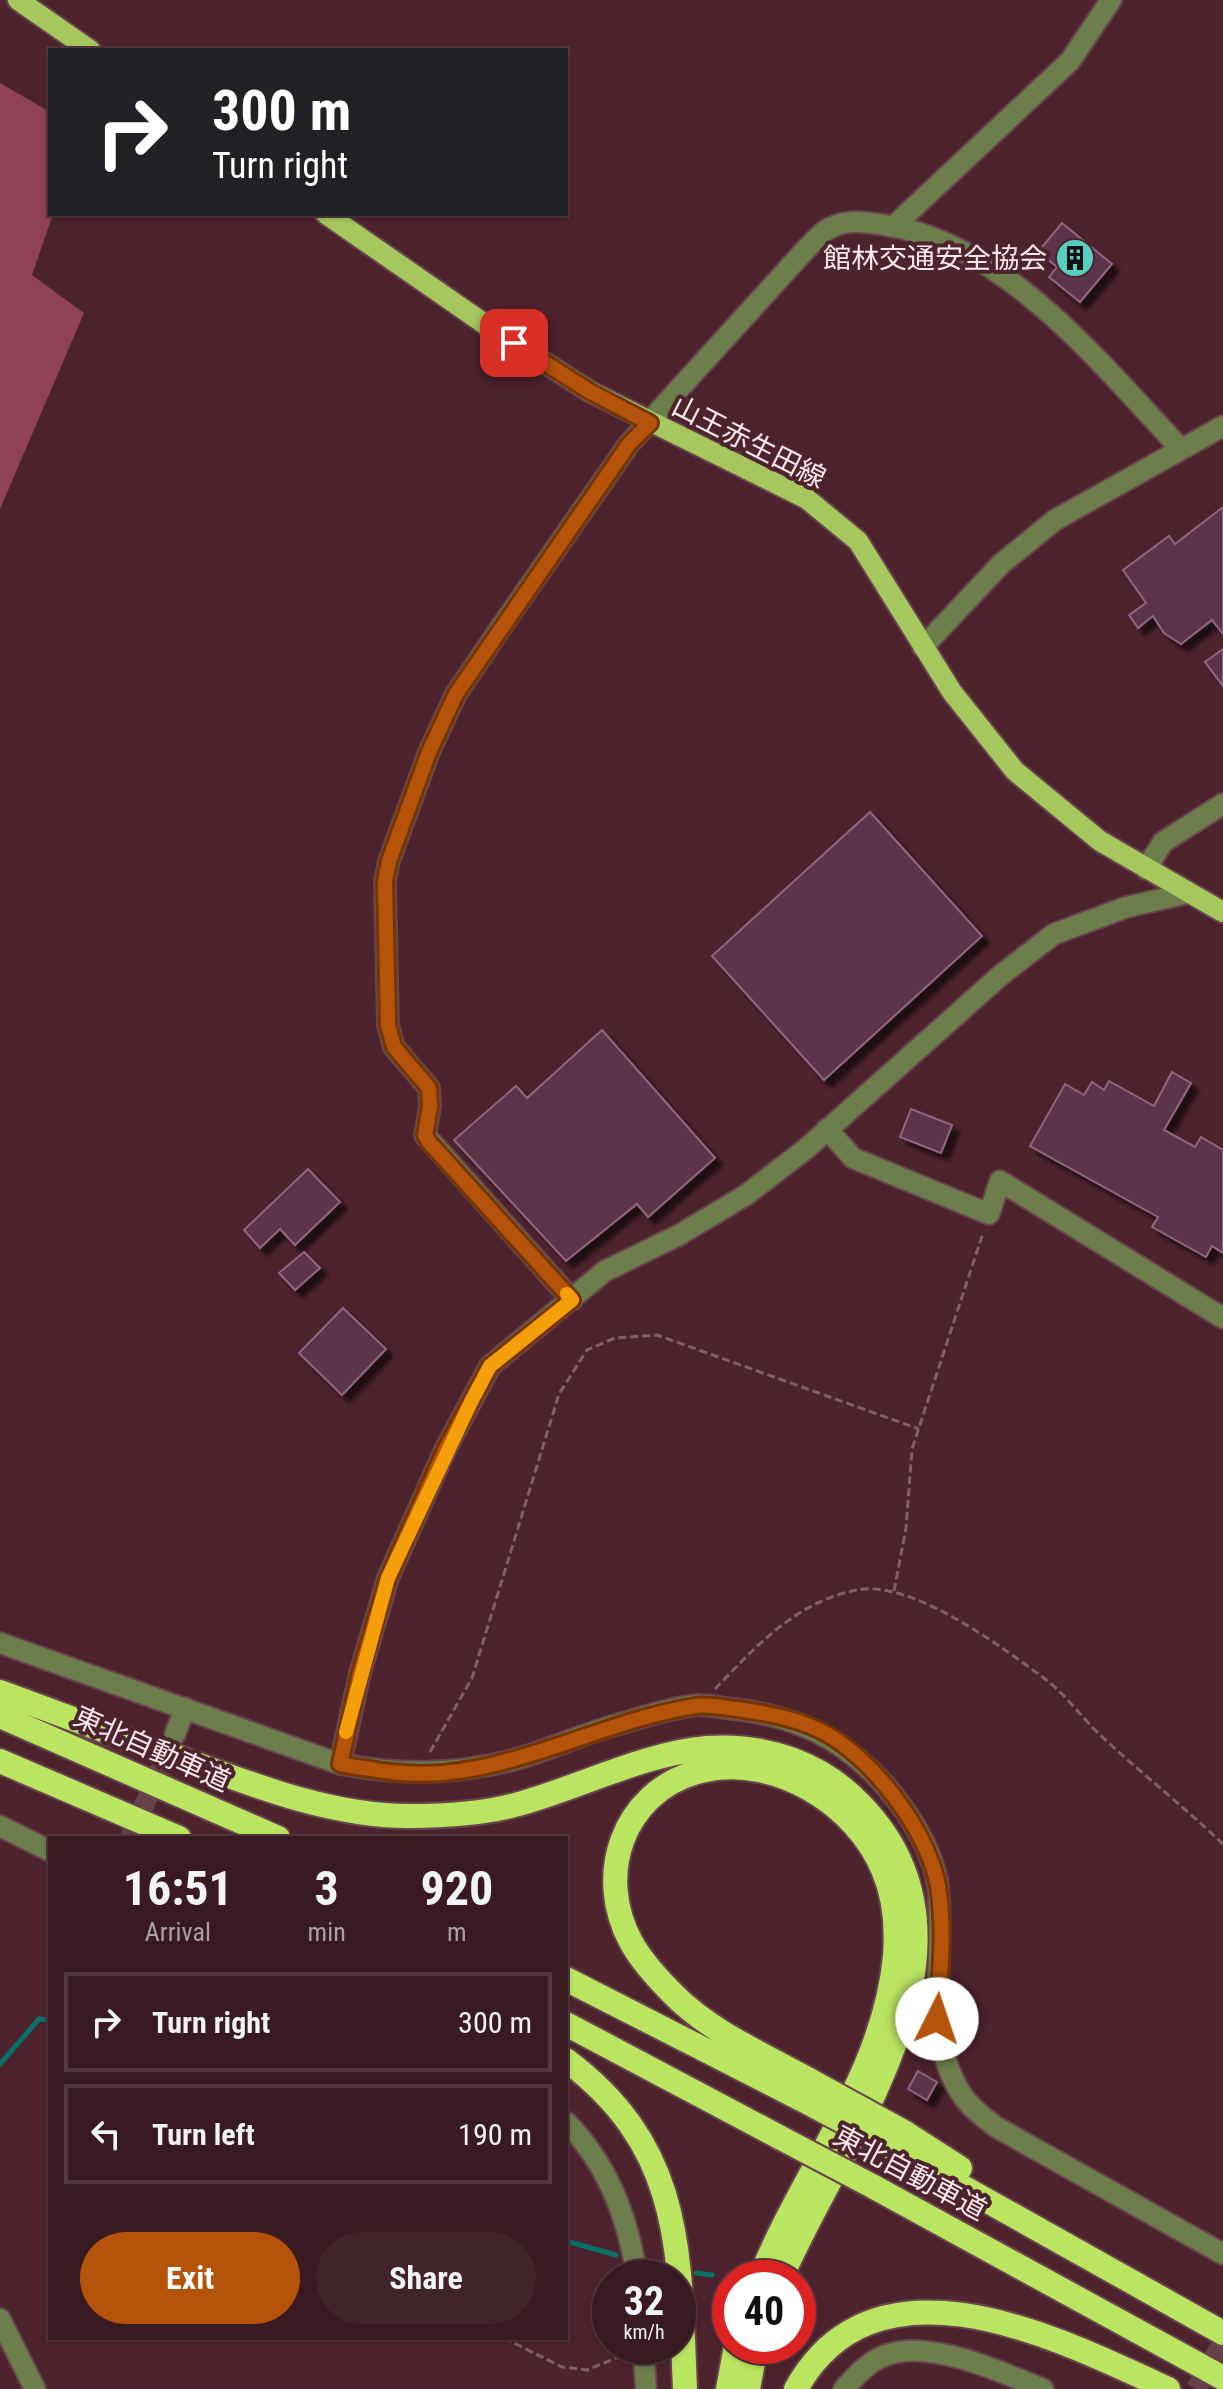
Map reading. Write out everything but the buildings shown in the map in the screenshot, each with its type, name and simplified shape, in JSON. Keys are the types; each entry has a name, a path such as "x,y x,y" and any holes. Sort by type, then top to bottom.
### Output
{"highway":[{"path":"0,1692 244,1782 364,1813 405,1816 483,1812 673,1754 707,1749 768,1752 815,1769 836,1782 878,1823 893,1846 903,1870 915,1922 912,1981 884,2072 790,2260"},
{"name":"東北自動車道","path":"0,1716 273,1836"},
{"path":"0,1761 174,1836"},
{"path":"769,2260 869,2060 890,1987 896,1927 892,1898 884,1871 851,1821 804,1786 780,1776 724,1768 677,1779 637,1810 623,1833 615,1861 614,1886 630,1940 646,1966 702,2018 806,2090"},
{"path":"72,1792 147,1836"},
{"name":"東北自動車道","path":"568,1980 806,2090 899,2140 1223,2333"},
{"name":"東北自動車道","path":"568,2025 874,2187 1223,2378"},
{"path":"568,2062 611,2097 629,2120 666,2191 679,2262 685,2389"},
{"path":"796,2389 817,2358 846,2333 881,2319 916,2313 976,2317 1035,2331 1168,2389"},
{"path":"728,2389 733,2364"},
{"path":"748,2389 753,2364"}],"main road":[{"path":"18,0 87,48"},
{"name":"山王赤生田線","path":"329,216 539,360 650,423 795,492 835,519 874,563 923,647 980,730 1015,771 1071,820 1146,869 1223,912"}],"street":[{"path":"894,226 1070,61 1111,0"},
{"path":"572,1300 425,1135 430,1106 429,1088 394,1047 388,1025 385,881 389,861 429,752 456,694 581,511 629,444 828,228 846,222 894,226 938,237 989,265 1096,359 1180,448"},
{"path":"923,647 1001,564 1055,520 1223,426"},
{"path":"1146,869 1163,842 1223,804"},
{"path":"340,1764 360,1673 388,1578 445,1450 490,1366 605,1271 679,1235 746,1195 827,1129 1029,952 1054,934 1127,907 1188,893"},
{"path":"827,1129 853,1158 989,1214 1000,1181 1223,1318"},
{"path":"0,1643 340,1764 394,1773 443,1773 515,1759 614,1725 698,1705 769,1713 820,1730 853,1752 883,1784 917,1829 937,1884 942,1950 937,2019 952,2076 966,2101 996,2127 1223,2254"},
{"path":"175,1734 185,1708"},
{"path":"0,1826 48,1850"},
{"path":"568,2125 600,2166 620,2205 634,2260"},
{"path":"0,2319 35,2389"},
{"path":"844,2389 863,2368 891,2353 905,2351 948,2356 1043,2389"},
{"path":"644,2364 646,2389"}],"path":[{"path":"894,1591 906,1528 912,1449 989,1214"},
{"path":"419,1773 472,1678 559,1394 587,1350 615,1338 657,1335 919,1429"},
{"path":"698,1705 752,1651 801,1609 858,1589 894,1591 953,1618 1048,1680 1096,1730 1223,1844"},
{"path":"508,2340 562,2367 587,2370 602,2364"}],"shaded area":[{"path":"0,83 48,111 48,216 52,216 32,275 84,313 0,509"}],"waterway":[{"path":"0,2064 39,2019 48,2020"},
{"path":"568,2242 616,2255"},
{"path":"696,2273 712,2275"}],"tunnel":[{"path":"131,1836 172,1742"},
{"path":"1196,2389 1223,2341"}],"slow traffic":[{"path":"346,1732 388,1578 445,1450 490,1366 572,1300 567,1294"}],"place":[{"name":"館林交通安全協会","path":"1075,258"}],"route":[{"path":"514,343 589,391 650,423 629,444 581,511 456,694 429,752 389,861 385,881 388,1025 394,1047 429,1088 430,1106 425,1135 429,1142 572,1300 490,1366 445,1450 388,1578 360,1673 340,1764 394,1773 443,1773 515,1759 614,1725 698,1705 769,1713 820,1730 853,1752 883,1784 917,1829 937,1884 942,1950 937,2019"}]}
